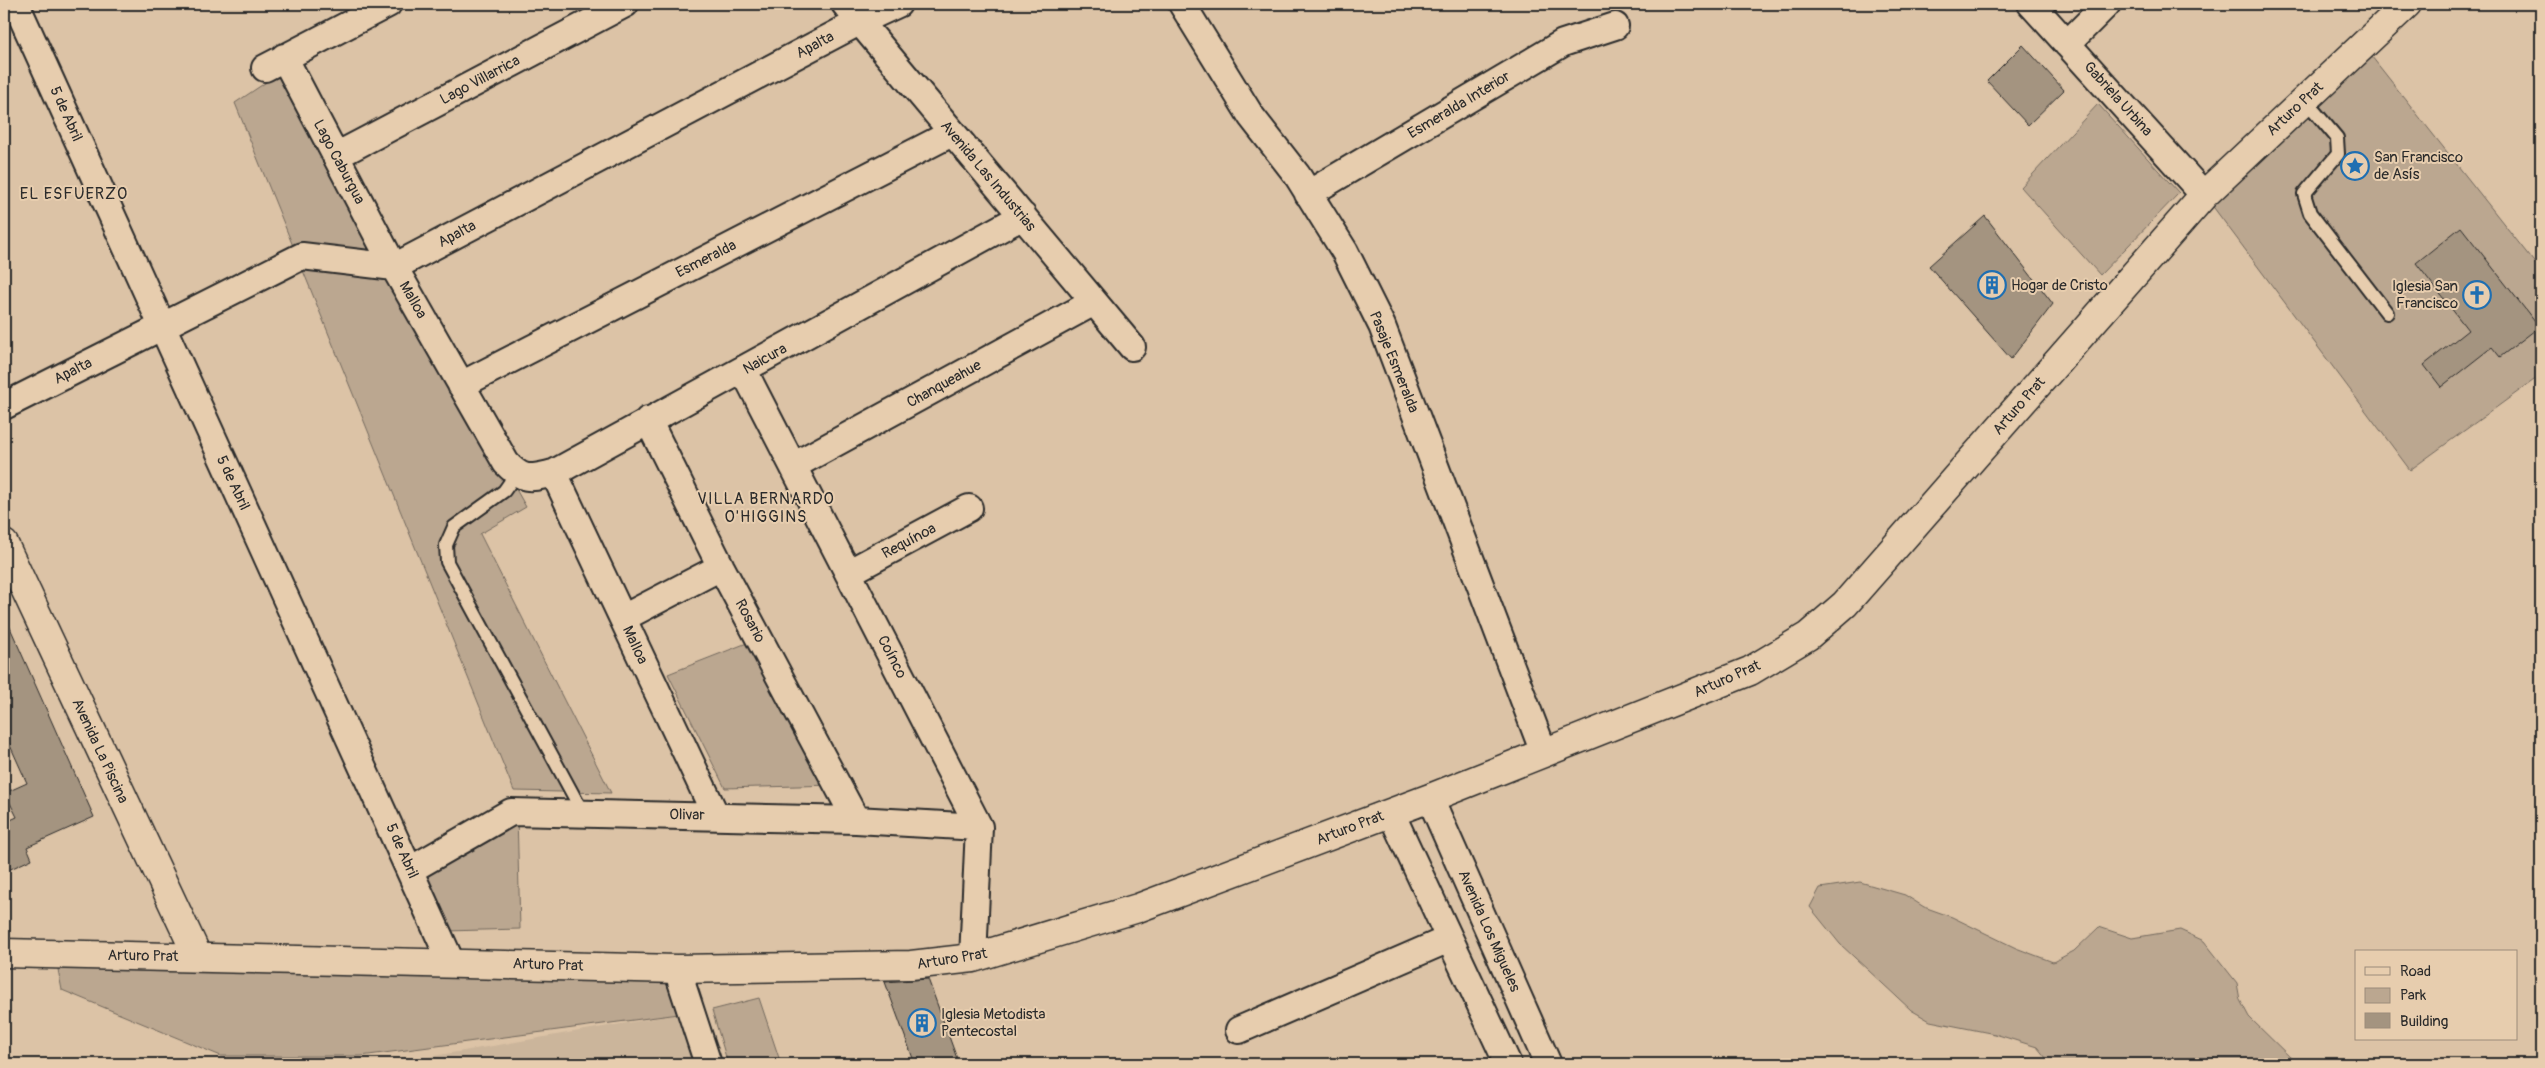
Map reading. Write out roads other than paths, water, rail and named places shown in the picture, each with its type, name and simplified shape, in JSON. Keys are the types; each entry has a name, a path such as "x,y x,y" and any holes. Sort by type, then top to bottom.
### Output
{"main road":[{"name":"Arturo Prat","path":"4,953 451,962 677,969 911,966 973,958 1138,908 1544,753 1750,671 1808,636 1845,604 2204,195 2407,4"},
{"name":"Avenida La Piscina","path":"6,556 198,957"}],"street":[{"name":"Lago Caburgua","path":"388,4 274,62 336,156 394,267"},
{"name":"Lago Villarrica","path":"336,156 624,4"},
{"name":"Apalta","path":"4,406 302,256 394,267 852,13 898,4"},
{"name":"Pasaje Esmeralda","path":"1182,4 1251,116 1297,175 1345,252 1382,326 1544,753"},
{"name":"Gabriela Urbina","path":"2031,4 2204,195"},
{"path":"2067,44 2107,4"},
{"name":"5 de Abril","path":"18,9 451,962"},
{"name":"Avenida Las Industrias","path":"852,13 1132,347"},
{"name":"Esmeralda Interior","path":"1308,194 1564,43 1615,26"},
{"name":"Esmeralda","path":"461,385 952,133"},
{"name":"Naicura","path":"511,468 528,479 554,473 648,420 744,371 1023,216"},
{"name":"Malloa","path":"394,267 511,468"},
{"name":"Chanqueahue","path":"793,466 1094,302"},
{"name":"Coínco","path":"744,371 979,827 973,958"},
{"name":"Rosario","path":"648,420 720,567 856,820"},
{"name":"Malloa","path":"554,473 716,816"},
{"name":"Requínoa","path":"848,573 970,508"},
{"path":"622,618 720,567"},
{"name":"Avenida Los Migueles","path":"1430,798 1548,1064"},
{"name":"Olivar","path":"410,870 511,812 856,820 979,827"},
{"path":"1391,813 1449,939 1499,1061 1532,1031"},
{"path":"1239,1030 1449,939"},
{"path":"677,969 708,1064"}],"lane":[{"path":"2305,100 2337,138 2338,154 2304,194 2305,202 2310,213 2387,313"},
{"path":"511,468 504,491 454,527 446,544 447,562 583,813"}],"place":[{"name":"San Francisco de Asís","path":"2355,166"},
{"name":"Hogar de Cristo","path":"1992,285"},
{"name":"Iglesia San Francisco","path":"2477,295"},
{"name":"Iglesia Metodista Pentecostal","path":"922,1023"}],"district":[{"name":"EL ESFUERZO","path":"74,194"},
{"name":"VILLA BERNARDO O'HIGGINS","path":"766,508"}]}
